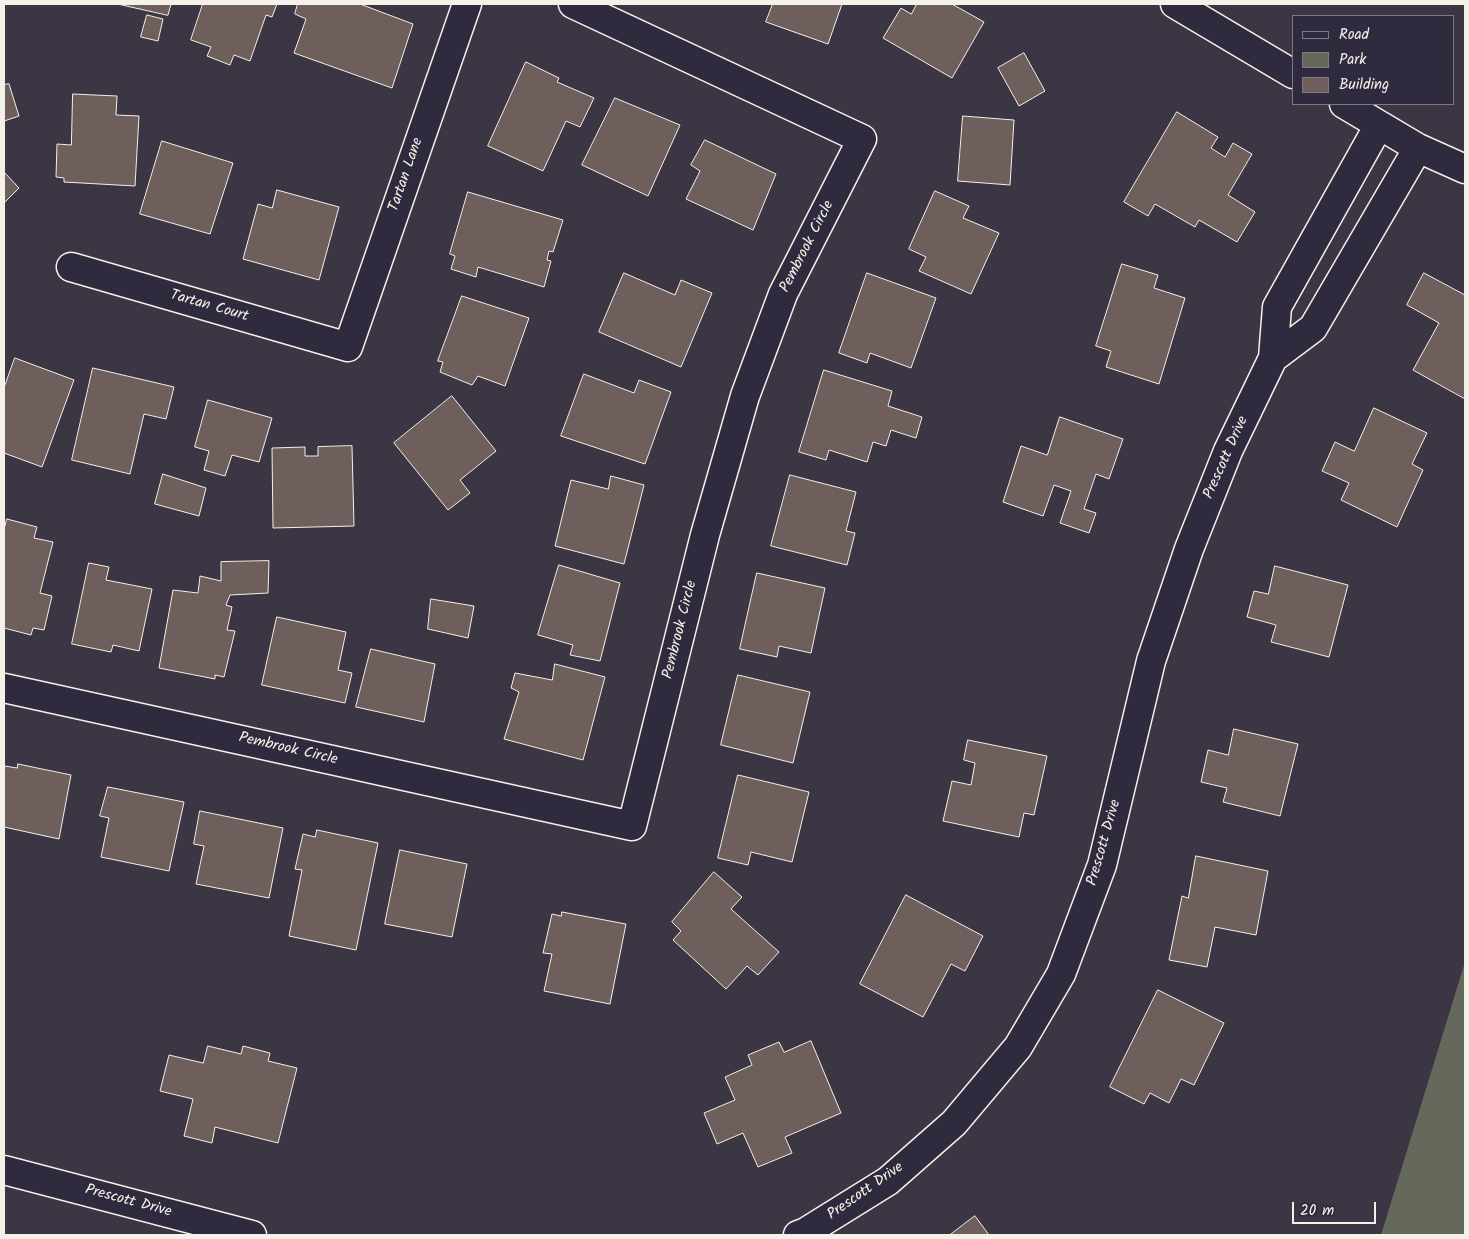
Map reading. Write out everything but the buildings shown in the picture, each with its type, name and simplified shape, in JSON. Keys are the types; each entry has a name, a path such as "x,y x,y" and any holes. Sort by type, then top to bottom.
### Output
{"street":[{"name":"Tartan Lane","path":"348,347 467,4"},
{"name":"Pembrook Circle","path":"4,688 632,826 705,535 745,396 784,294 862,139 572,4"},
{"path":"1174,4 1292,73"},
{"path":"1346,105 1418,148 1465,169"},
{"name":"Prescott Drive","path":"798,1235 806,1232 888,1181 954,1123 1018,1047 1061,974 1102,865 1151,661 1189,549 1228,451 1273,358 1277,307 1379,125"},
{"name":"Prescott Drive","path":"1273,358 1313,328 1418,148"},
{"name":"Tartan Court","path":"71,267 348,347"},
{"name":"Prescott Drive","path":"4,1170 252,1235"}],"green space":[{"path":"1465,962 1465,1235 1381,1235"}]}
